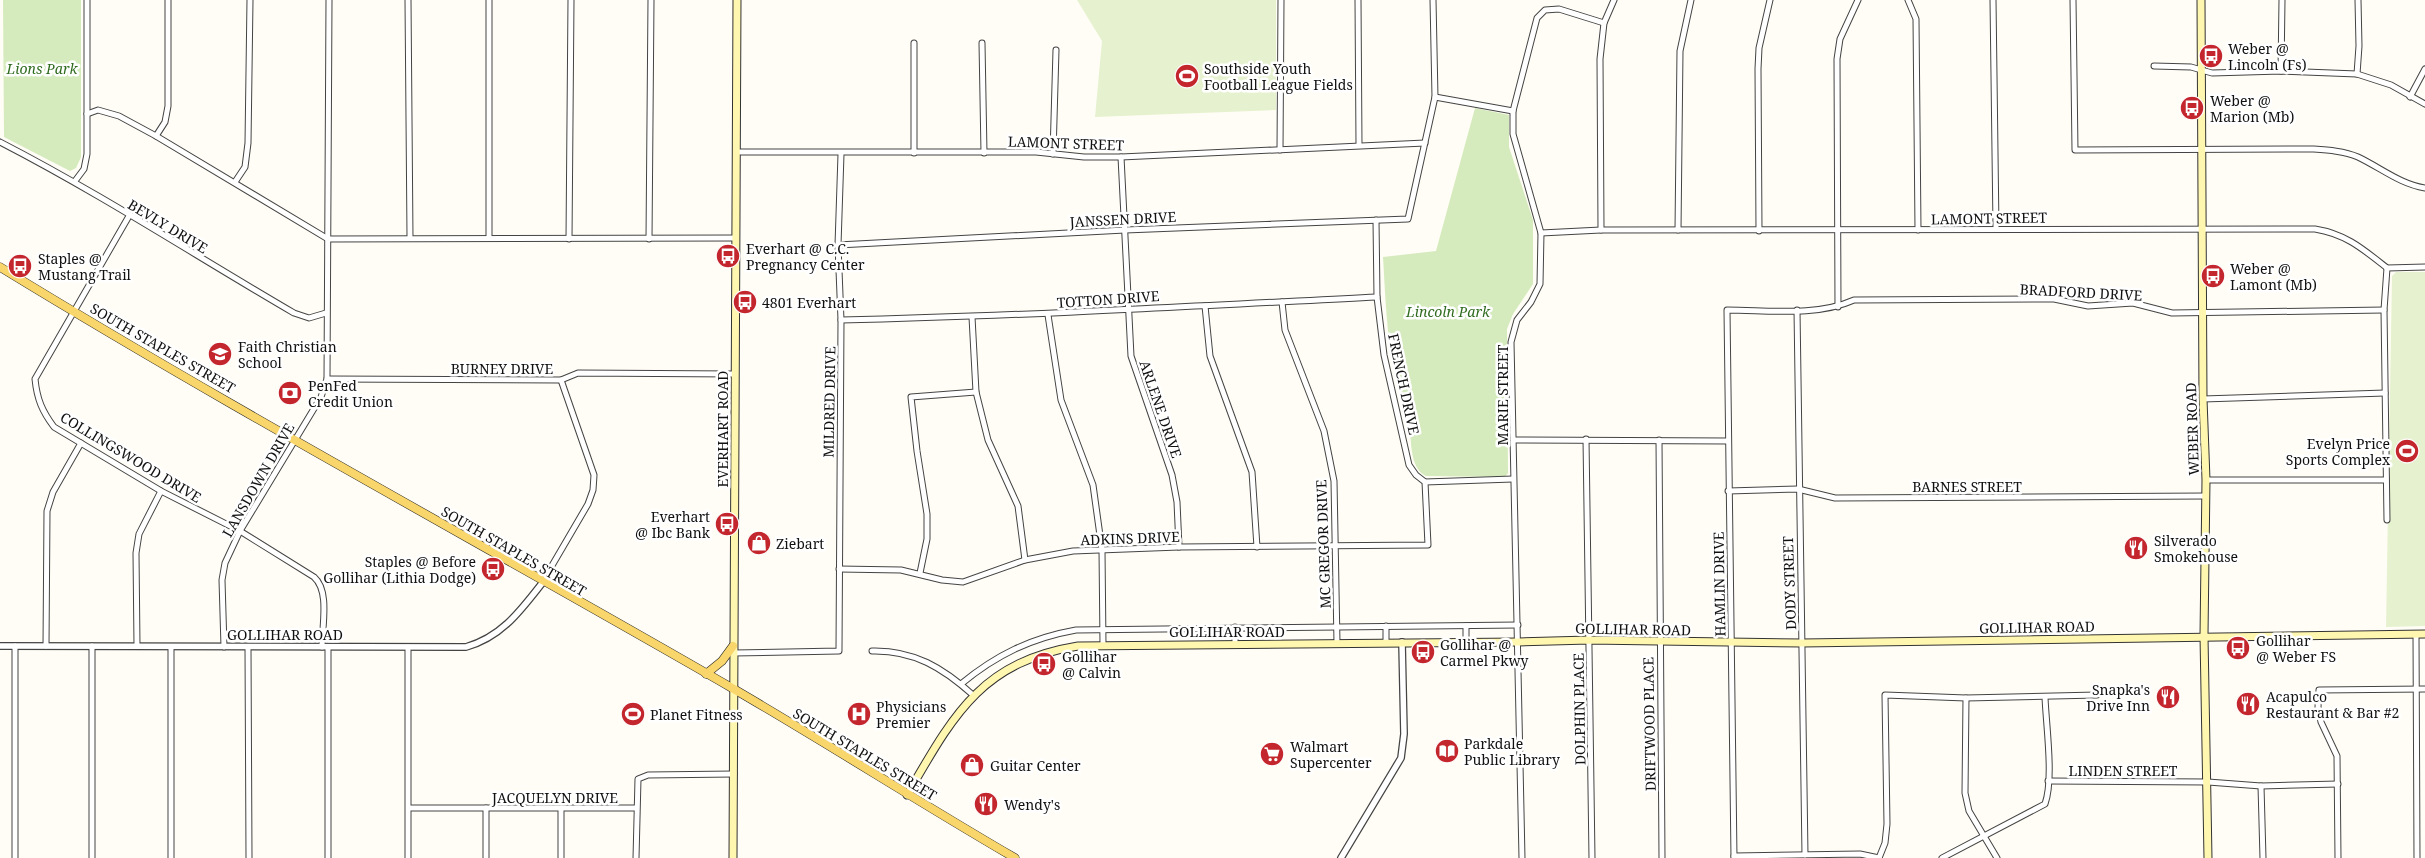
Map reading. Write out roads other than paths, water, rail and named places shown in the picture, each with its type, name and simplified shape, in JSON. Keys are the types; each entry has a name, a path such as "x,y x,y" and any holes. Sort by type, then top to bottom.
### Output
{"main road":[{"name":"EVERHART ROAD","path":"733,858 737,0"},
{"name":"WEBER ROAD","path":"2201,0 2202,311 2206,480 2204,636 2208,858"},
{"name":"SOUTH STAPLES STREET","path":"0,267 543,582 733,689 908,796 1015,858"},
{"name":"GOLLIHAR ROAD","path":"908,796 950,724 973,695 1009,668 1042,654 1078,646 1589,640 1802,643 2425,634"},
{"path":"706,674 733,650"}],"street":[{"path":"75,181 84,168 87,154 87,0"},
{"path":"156,136 165,122 168,106 168,0"},
{"path":"235,182 245,167 248,143 250,0"},
{"name":"LANSDOWN DRIVE","path":"224,647 222,580 225,563 240,531 321,397 327,379 329,0"},
{"path":"408,0 410,237"},
{"path":"489,0 489,237"},
{"path":"569,239 571,0"},
{"path":"650,239 651,0"},
{"path":"1280,150 1281,0"},
{"path":"1358,0 1359,145"},
{"path":"1425,142 1435,97 1433,0"},
{"path":"1601,230 1600,59 1604,23 1614,0"},
{"path":"1678,230 1680,51 1691,0"},
{"path":"1759,231 1758,69 1759,48 1770,0"},
{"path":"1797,310 1838,307 1836,230 1837,59 1840,39 1858,0"},
{"path":"1908,0 1916,19 1918,230"},
{"path":"1993,0 1996,228"},
{"path":"2073,0 2075,150 2313,149 2336,151 2357,157 2402,182 2425,188"},
{"path":"2281,71 2282,0"},
{"path":"2357,74 2359,46 2358,0"},
{"name":"MARIE STREET","path":"1522,858 1519,642 1513,479 1514,440 1511,342 1517,320 1531,302 1540,284 1541,233 1513,134 1513,110 1537,18 1545,10 1559,9 1604,23"},
{"path":"914,43 914,153"},
{"path":"982,43 984,153"},
{"path":"1053,154 1056,50"},
{"path":"2154,66 2192,67 2212,73 2281,71 2357,74 2391,85 2425,104"},
{"path":"2410,97 2425,70"},
{"path":"1435,97 1513,110"},
{"path":"87,114 98,110 113,114 156,136 328,239 410,237 569,239 735,238"},
{"name":"BEVLY DRIVE","path":"0,142 75,181 129,216 294,313 308,318 326,314"},
{"name":"LAMONT STREET","path":"736,152 840,154 984,153 1121,157 1425,142"},
{"name":"JANSSEN DRIVE","path":"838,245 1125,230 1408,219 1425,142"},
{"name":"MILDRED DRIVE","path":"733,650 840,651 841,320 838,245 840,154"},
{"name":"ARLENE DRIVE","path":"1121,157 1131,356 1172,475 1177,502 1179,547"},
{"name":"COLLINGSWOOD DRIVE","path":"129,216 35,379 36,399 43,413 54,427 161,491 240,531 321,583 325,647 328,858"},
{"name":"FRENCH DRIVE","path":"1376,220 1377,297 1384,355 1409,465 1416,475 1425,482"},
{"name":"LAMONT STREET","path":"1541,233 1601,230 1759,231 2202,227 2315,229 2335,232 2363,249 2387,268"},
{"path":"2387,520 2384,310 2387,268 2425,267"},
{"name":"TOTTON DRIVE","path":"841,320 1048,314 1128,308 1377,297"},
{"name":"BRADFORD DRIVE","path":"1838,307 1854,300 2054,299 2088,306 2132,303 2172,313 2202,311 2384,310"},
{"name":"MC GREGOR DRIVE","path":"1282,302 1285,330 1324,431 1334,481 1337,643"},
{"path":"1205,306 1210,356 1252,472 1256,547"},
{"name":"HAMLIN DRIVE","path":"1734,857 1727,310 1797,310"},
{"name":"DODY STREET","path":"1797,310 1804,854"},
{"path":"1048,314 1061,400 1093,485 1102,550 1103,645"},
{"path":"972,317 976,392 988,440 1018,506 1025,560"},
{"name":"BURNEY DRIVE","path":"327,379 561,380 578,373 735,374"},
{"path":"543,582 588,504 593,490 594,475 561,380"},
{"path":"920,573 927,539 927,514 916,451 911,397 976,392"},
{"path":"2203,399 2385,393"},
{"name":"DOLPHIN PLACE","path":"1586,439 1592,858"},
{"path":"1514,440 1728,441"},
{"name":"DRIFTWOOD PLACE","path":"1658,440 1662,858"},
{"path":"46,646 47,511 53,492 81,443"},
{"path":"1425,482 1513,479"},
{"path":"2206,480 2386,480"},
{"name":"ADKINS DRIVE","path":"839,569 886,569 920,573 942,580 963,582 1025,560 1054,554 1102,550 1179,547 1428,545 1425,482"},
{"name":"BARNES STREET","path":"1728,491 1798,489 1835,498 2206,496"},
{"path":"137,646 136,553 139,534 161,491"},
{"name":"GOLLIHAR ROAD","path":"0,646 466,647 482,643 516,618 543,582"},
{"path":"961,684 995,659 1029,642 1076,630 1103,628 1518,625"},
{"path":"1386,626 1386,642"},
{"path":"1466,626 1466,642"},
{"path":"1235,627 1235,644"},
{"path":"2416,634 2417,858"},
{"path":"1341,858 1401,758 1404,734 1402,642"},
{"path":"15,646 15,858"},
{"path":"92,646 92,858"},
{"path":"171,647 171,858"},
{"path":"248,647 249,858"},
{"path":"408,647 408,858"},
{"path":"872,651 905,653 926,660 941,668 973,695"},
{"path":"2338,858 2337,756 2321,722 2318,707 2319,690 2425,689"},
{"path":"1734,857 1860,854 1879,858 1885,843 1887,824 1885,695 1966,698 2098,695"},
{"path":"2044,697 2048,781"},
{"path":"1966,698 1966,793 1969,812 1997,858"},
{"name":"JACQUELYN DRIVE","path":"409,808 636,808 638,779 648,775 734,774"},
{"name":"LINDEN STREET","path":"1942,858 2045,804 2048,796 2048,781 2208,782 2261,786 2338,784"},
{"path":"2261,786 2262,858"},
{"path":"486,808 486,858"},
{"path":"561,808 561,858"},
{"path":"636,808 636,858"}],"place":[{"name":"Weber @ Lincoln (Fs)","path":"2211,56"},
{"name":"Southside Youth Football League Fields","path":"1187,76"},
{"name":"Weber @ Marion (Mb)","path":"2192,108"},
{"name":"Everhart @ C.C. Pregnancy Center","path":"728,256"},
{"name":"Staples @ Mustang Trail","path":"20,266"},
{"name":"Weber @ Lamont (Mb)","path":"2213,276"},
{"name":"4801 Everhart","path":"745,302"},
{"name":"Faith Christian School","path":"220,354"},
{"name":"PenFed Credit Union","path":"290,393"},
{"name":"Evelyn Price Sports Complex","path":"2407,451"},
{"name":"Everhart @ Ibc Bank","path":"727,524"},
{"name":"Ziebart","path":"759,543"},
{"name":"Silverado Smokehouse","path":"2136,548"},
{"name":"Staples @ Before Gollihar (Lithia Dodge)","path":"493,569"},
{"name":"Gollihar @ Weber FS","path":"2238,648"},
{"name":"Gollihar @ Carmel Pkwy","path":"1423,652"},
{"name":"Gollihar @ Calvin","path":"1044,664"},
{"name":"Snapka's Drive Inn","path":"2168,697"},
{"name":"Acapulco Restaurant & Bar #2","path":"2248,704"},
{"name":"Planet Fitness","path":"633,714"},
{"name":"Physicians Premier","path":"859,714"},
{"name":"Parkdale Public Library","path":"1447,751"},
{"name":"Walmart Supercenter","path":"1272,754"},
{"name":"Guitar Center","path":"972,765"},
{"name":"Wendy's","path":"986,804"}],"park label":[{"name":"Lions Park","path":"42,68"},
{"name":"Lincoln Park","path":"1448,311"}]}
